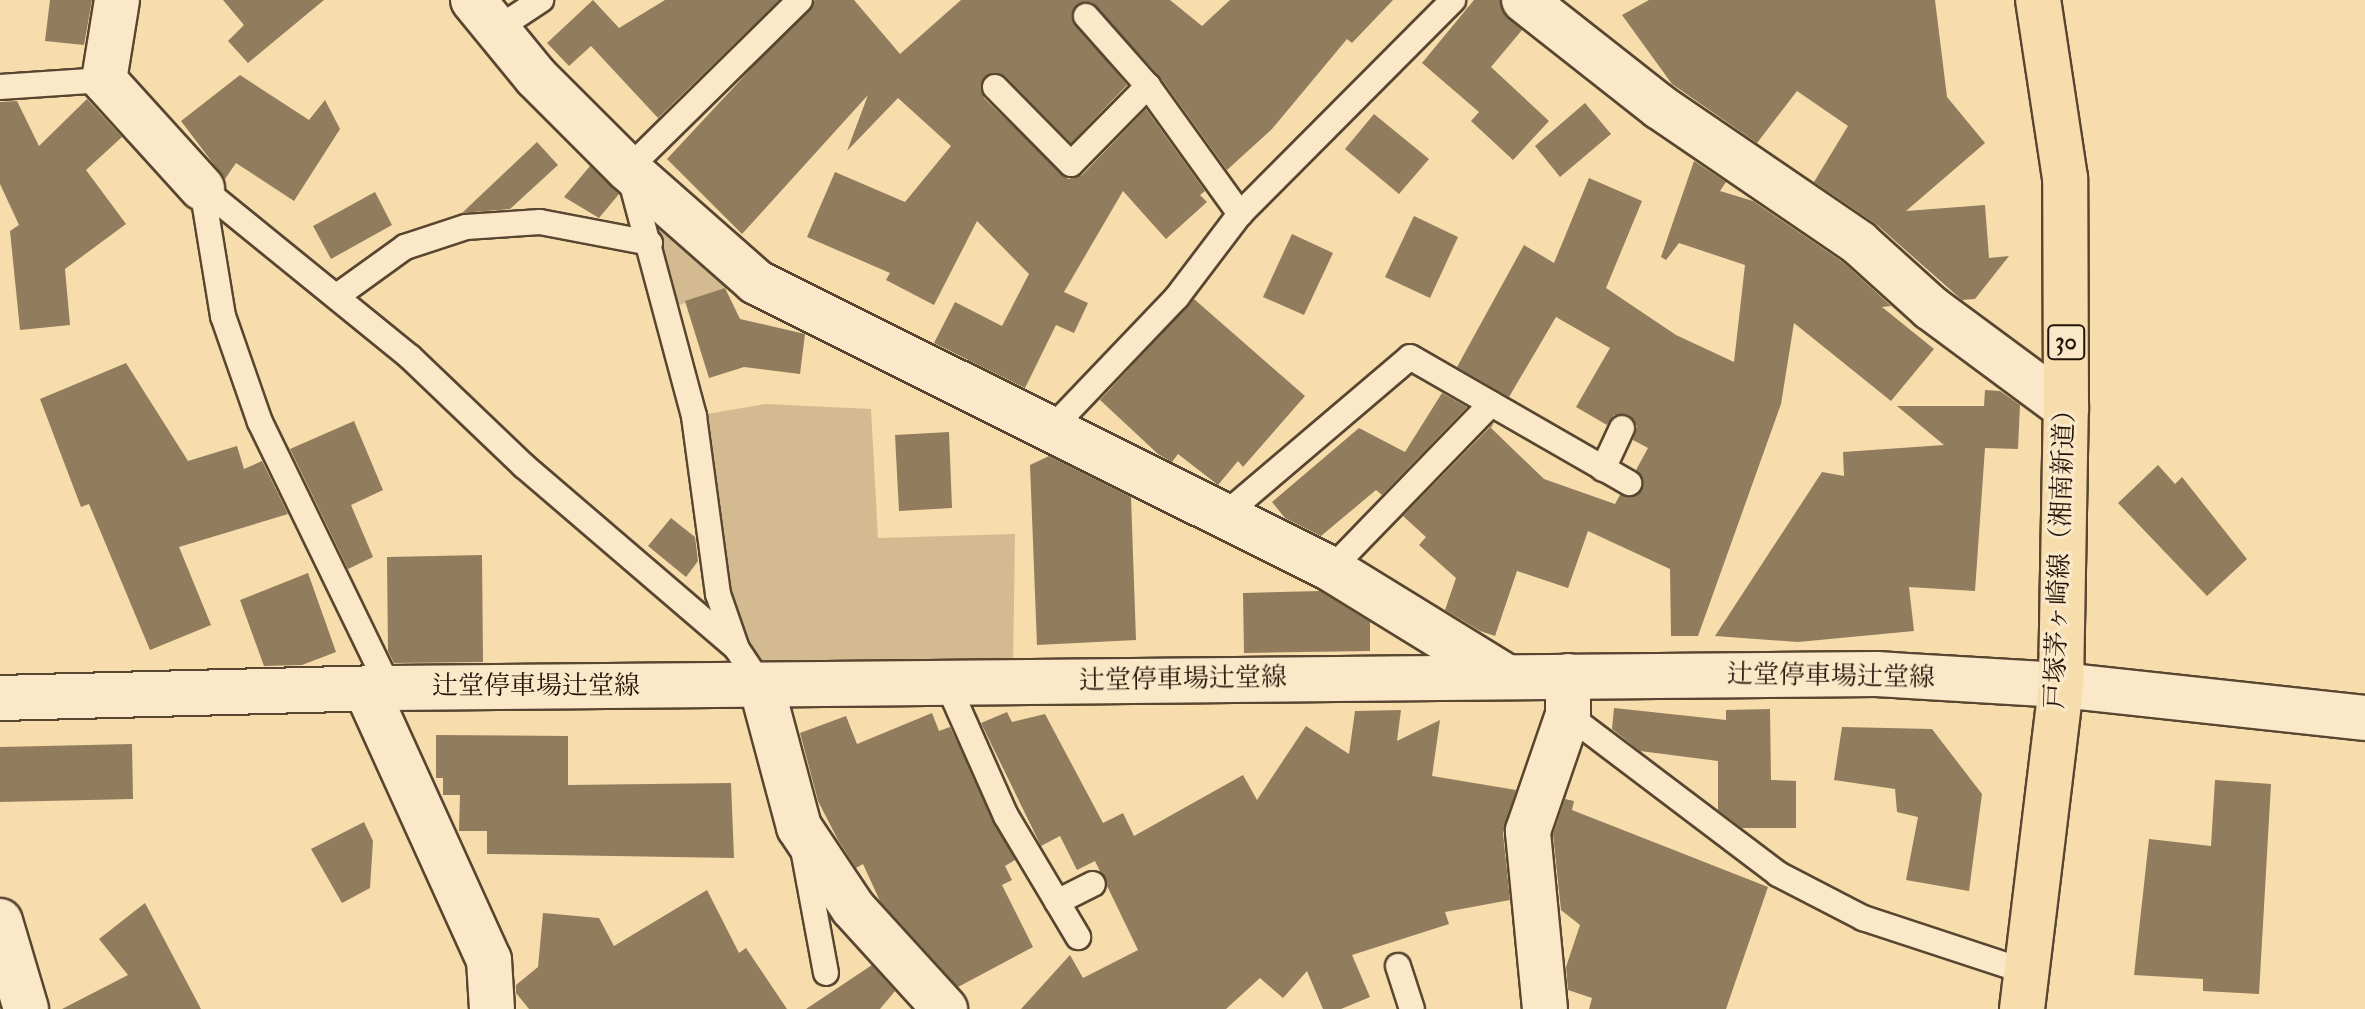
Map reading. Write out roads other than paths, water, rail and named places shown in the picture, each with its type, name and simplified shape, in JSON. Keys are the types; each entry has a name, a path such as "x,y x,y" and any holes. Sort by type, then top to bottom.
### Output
{"main road":[{"name":"戸塚茅ヶ崎線（湘南新道）","path":"2025,991 2061,685 2066,408 2065,178 2038,0"}],"street":[{"path":"117,0 104,80 202,188"},
{"path":"1524,0 1660,107 1859,243 1931,308 2066,408"},
{"path":"485,15 628,169 756,282 1221,518 1331,569 1505,676"},
{"name":"辻堂停車場辻堂線","path":"0,698 378,689 1505,676 1568,695 1876,674 2061,685 2365,718"},
{"path":"761,685 799,827 853,908 945,1009"},
{"path":"378,689 489,960 492,1009"},
{"path":"1545,1009 1528,831 1568,695"},
{"path":"0,921 26,1009"}],"lane":[{"path":"485,15 541,0"},
{"path":"761,685 737,649 718,594 694,416 628,169 800,0"},
{"path":"1050,430 1177,297 1240,214 1453,0"},
{"path":"1086,16 1148,86 1240,214"},
{"path":"0,87 104,80"},
{"path":"995,87 1071,164 1148,86"},
{"path":"202,188 337,296 737,649"},
{"path":"202,188 223,316 260,422 378,689"},
{"path":"337,296 405,247 466,227 540,222 650,243"},
{"path":"1221,518 1410,357 1629,483"},
{"path":"1331,569 1491,404"},
{"path":"1603,469 1622,428"},
{"path":"947,683 1006,816 1078,937"},
{"path":"1568,695 1778,874 1863,918 2025,991"},
{"path":"799,827 826,973"},
{"path":"1057,902 1093,884"},
{"path":"1398,966 1412,1009"}]}
